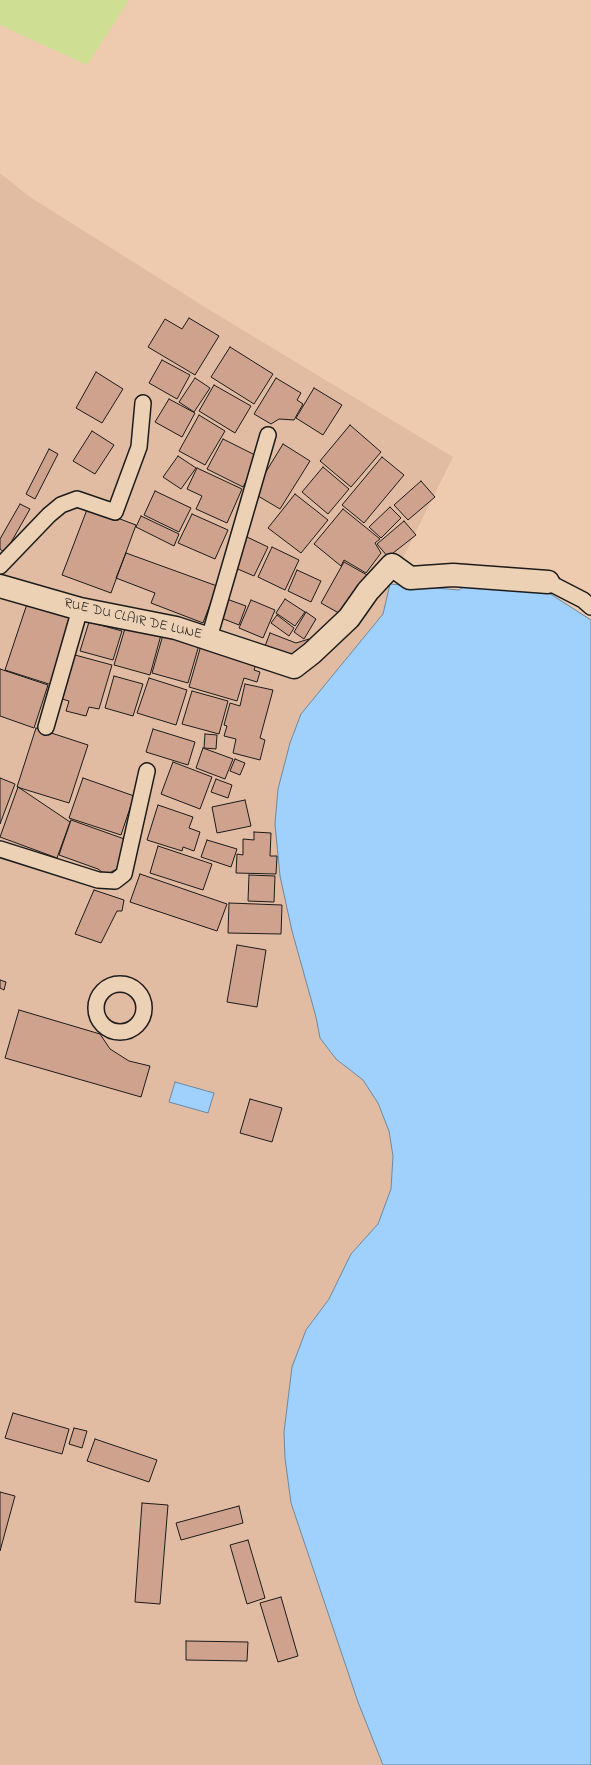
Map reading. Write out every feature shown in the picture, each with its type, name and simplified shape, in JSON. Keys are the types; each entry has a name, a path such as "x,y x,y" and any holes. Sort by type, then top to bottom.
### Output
{"street":[{"name":"RUE DU CLAIR DE LUNE","path":"0,586 80,610 176,628 294,667 312,653 349,618 368,591 392,565 410,578 453,575 548,582"}],"lane":[{"path":"0,566 49,515 61,505 77,499 115,512 139,447 143,403"},
{"path":"209,638 268,435"},
{"name":"RUE DU CLAIR DE LUNE","path":"548,582 583,600 591,607"},
{"path":"46,727 80,610"},
{"path":"0,849 98,880 115,881 124,874 147,771"}],"shaded area":[{"path":"0,173 30,197 208,309 453,457 390,584 383,614 301,714 290,743 278,789 280,876 320,1038 336,1059 363,1080 378,1103 389,1131 393,1156 391,1189 378,1224 351,1254 329,1299 306,1330 292,1367 284,1432 291,1503 358,1702 383,1765 0,1765"}],"green space":[{"path":"0,0 129,0 87,65 0,25"}],"water":[{"path":"476,579 541,588 591,620 591,1765 383,1765 358,1702 291,1503 285,1458 284,1432 292,1367 306,1330 329,1299 351,1254 378,1224 391,1189 393,1156 389,1131 378,1103 363,1080 336,1059 320,1038 316,1017 292,931 280,876 275,824 278,789 290,743 301,714 383,614 390,584 459,590"},
{"path":"175,1082 214,1093 208,1113 169,1102"}],"building":[{"path":"189,318 219,336 195,375 148,347 165,319 182,329"},
{"path":"230,347 273,374 254,404 211,377"},
{"path":"162,360 190,375 177,399 149,383"},
{"path":"96,372 123,389 102,423 76,408"},
{"path":"195,378 210,388 194,412 179,402"},
{"path":"276,378 301,393 297,400 303,404 294,420 279,419 271,424 254,414"},
{"path":"214,385 251,406 235,433 199,411"},
{"path":"314,388 342,405 323,435 296,418"},
{"path":"169,399 195,413 182,437 155,422"},
{"path":"199,415 225,431 205,465 179,451"},
{"path":"350,425 381,452 351,487 320,461"},
{"path":"92,431 114,445 95,474 73,461"},
{"path":"223,439 259,457 243,487 207,469"},
{"path":"283,444 310,461 280,509 253,493"},
{"path":"49,449 58,454 35,499 26,494"},
{"path":"178,456 196,468 181,489 163,477"},
{"path":"382,457 404,475 364,523 342,505"},
{"path":"323,467 349,489 328,514 302,492"},
{"path":"197,468 242,489 227,523 196,509 202,496 187,489"},
{"path":"421,481 435,497 408,520 394,505"},
{"path":"155,491 191,508 179,532 144,515"},
{"path":"295,494 328,520 301,553 268,528"},
{"path":"20,504 30,509 5,553 0,549 0,539"},
{"path":"88,507 136,525 111,593 62,575"},
{"path":"390,507 401,518 381,538 369,527"},
{"path":"343,509 380,539 375,543 381,553 366,573 344,560 341,566 314,544"},
{"path":"192,514 228,530 215,559 178,543"},
{"path":"141,516 179,534 174,546 136,527"},
{"path":"404,521 416,535 388,557 377,544"},
{"path":"247,537 268,547 254,576 233,567"},
{"path":"272,547 299,560 285,590 258,577"},
{"path":"126,553 217,586 203,623 151,603 155,593 116,578"},
{"path":"344,562 367,575 344,616 321,603"},
{"path":"297,570 321,581 311,602 288,591"},
{"path":"224,598 246,606 239,625 216,616"},
{"path":"285,599 305,612 295,626 276,613"},
{"path":"251,600 275,610 263,638 239,628"},
{"path":"28,601 74,616 52,685 5,670"},
{"path":"306,612 316,619 304,639 294,632"},
{"path":"277,615 294,628 289,636 271,623"},
{"path":"89,622 122,631 113,660 80,651"},
{"path":"126,625 161,635 150,675 114,665"},
{"path":"270,633 296,643 309,639 313,648 289,663 262,654"},
{"path":"163,635 199,645 188,683 152,673"},
{"path":"202,642 258,658 254,670 260,672 257,682 244,678 237,701 189,687"},
{"path":"75,655 112,665 99,709 89,707 86,716 66,711 69,701 62,699"},
{"path":"0,669 48,685 34,728 0,716"},
{"path":"114,676 143,684 133,716 105,708"},
{"path":"149,678 187,690 176,725 137,713"},
{"path":"245,684 273,690 260,738 265,740 260,760 233,753 236,739 224,736 227,726 224,725 230,703 240,706"},
{"path":"192,691 228,701 219,734 182,724"},
{"path":"36,728 88,745 69,803 17,787"},
{"path":"153,729 195,742 188,765 146,752"},
{"path":"205,734 217,735 216,749 204,748"},
{"path":"203,748 233,759 225,779 196,768"},
{"path":"235,759 245,763 240,775 230,771"},
{"path":"173,762 212,777 200,809 161,794"},
{"path":"0,778 15,784 0,824"},
{"path":"83,778 134,796 121,835 69,818"},
{"path":"216,779 232,785 228,798 211,792"},
{"path":"18,787 70,822 57,858 0,837"},
{"path":"245,800 251,826 217,833 212,807"},
{"path":"158,805 193,817 189,828 200,832 194,851 183,847 182,851 147,840"},
{"path":"71,820 130,841 120,867 106,875 98,869 59,855"},
{"path":"254,832 271,833 270,856 277,856 276,874 236,873 237,854 243,855 243,839 254,840"},
{"path":"207,840 237,849 231,867 201,857"},
{"path":"158,846 212,864 203,890 150,873"},
{"path":"140,874 227,904 217,931 130,902"},
{"path":"249,875 275,876 274,902 248,901"},
{"path":"94,890 124,900 122,911 117,911 101,943 75,934"},
{"path":"229,903 282,905 281,934 228,933"},
{"path":"237,945 266,950 257,1007 227,1002"},
{"path":"0,980 6,982 4,990 0,988"},
{"path":"19,1010 100,1034 110,1049 129,1061 150,1066 141,1097 5,1058"},
{"path":"250,1099 282,1108 272,1142 240,1133"},
{"path":"13,1413 69,1429 62,1454 5,1438"},
{"path":"74,1428 87,1431 82,1448 69,1444"},
{"path":"95,1439 157,1460 149,1482 87,1461"},
{"path":"0,1492 15,1496 0,1551"},
{"path":"142,1503 168,1505 160,1604 135,1602"},
{"path":"239,1506 243,1523 181,1540 176,1523"},
{"path":"248,1540 265,1598 247,1604 230,1545"},
{"path":"281,1597 298,1656 278,1662 260,1603"},
{"path":"186,1641 248,1642 247,1661 186,1660"}]}
